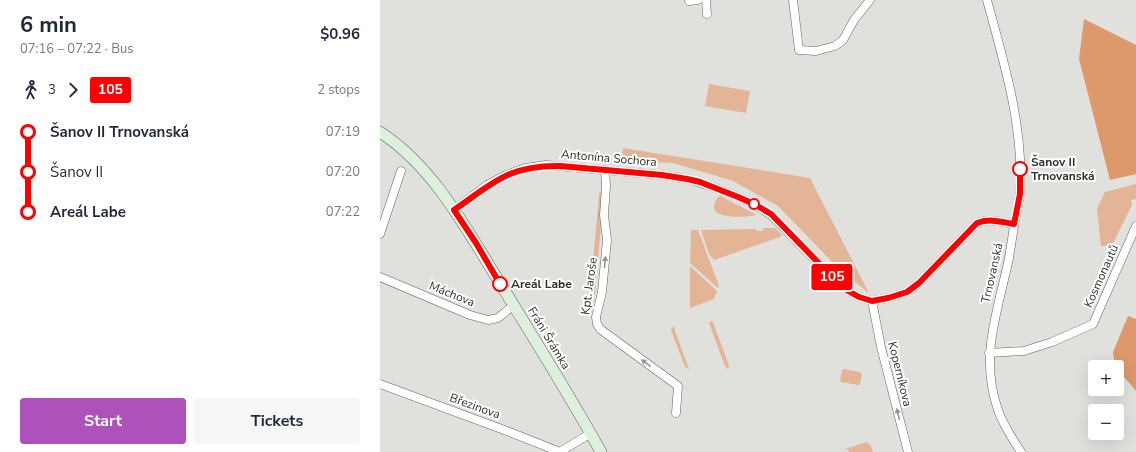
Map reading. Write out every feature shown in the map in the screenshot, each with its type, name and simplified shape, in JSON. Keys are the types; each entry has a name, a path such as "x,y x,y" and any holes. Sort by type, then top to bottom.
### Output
{"street":[{"path":"689,1 698,0"},
{"path":"706,0 707,14"},
{"path":"793,0 799,50 816,52 835,46 843,40 854,20 870,0"},
{"name":"Trnovanská","path":"987,0 1014,108 1020,154 1020,194 1009,258 992,330 989,353 997,409 1006,429 1021,452"},
{"name":"Fráni Šrámka","path":"380,132 396,143 416,161 454,210 514,305 601,452"},
{"name":"Antonína Sochora","path":"454,210 487,186 504,176 525,168 560,166 662,175 687,179 713,187 754,204 771,214 843,288 859,297 872,301"},
{"name":"Kpt. Jaroše","path":"605,170 606,186 604,215 607,240 602,292 596,317 597,324 600,329 678,386 676,413"},
{"path":"380,234 401,171"},
{"path":"872,301 907,292 919,283 977,223 989,220 1014,224"},
{"name":"Kosmonautů","path":"989,353 1024,351 1052,342 1093,324 1136,226"},
{"name":"Máchova","path":"380,277 470,315 488,320 498,318 514,305"},
{"name":"Koperníkova","path":"872,301 881,347 908,452"},
{"name":"Březinova","path":"380,384 560,452"},
{"path":"560,452 591,433"}],"shaded area":[{"path":"1084,19 1136,45 1136,174 1110,180 1079,59"},
{"path":"709,84 750,91 746,113 705,106"},
{"path":"623,148 810,178 869,293 841,271 778,206 733,181 673,163 622,161"},
{"path":"1136,184 1136,199 1131,200 1132,205 1112,245 1101,246 1097,209 1105,192"},
{"path":"602,190 604,190 595,295 591,286 599,194"},
{"path":"720,196 757,215 735,217 719,214 714,209 714,204"},
{"path":"763,228 775,228 782,235 714,260 709,254 701,230 756,229 756,231 763,231"},
{"path":"691,230 698,230 719,286 718,288 690,263"},
{"path":"690,266 717,291 714,299 690,308"},
{"path":"1128,316 1136,319 1136,391 1124,377 1124,360 1114,360 1113,352"},
{"path":"711,321 713,322 729,366 728,369 725,366 709,323"},
{"path":"674,326 689,369 685,367 671,330"},
{"path":"844,369 860,372 862,374 860,384 858,385 841,382 842,370"},
{"path":"867,442 870,444 873,452 849,452 848,449 845,450 845,449"}],"bus line":[{"name":"105","path":"500,284 476,243 454,210 487,186 504,176 525,168 560,166 662,175 700,182 754,204 771,214 843,288 859,297 872,301 907,292 919,283 977,223 989,220 1014,224 1020,194 1020,169"}],"place":[{"name":"Šanov II Trnovanská","path":"1020,169"},
{"name":"Areál Labe","path":"500,284"}]}
